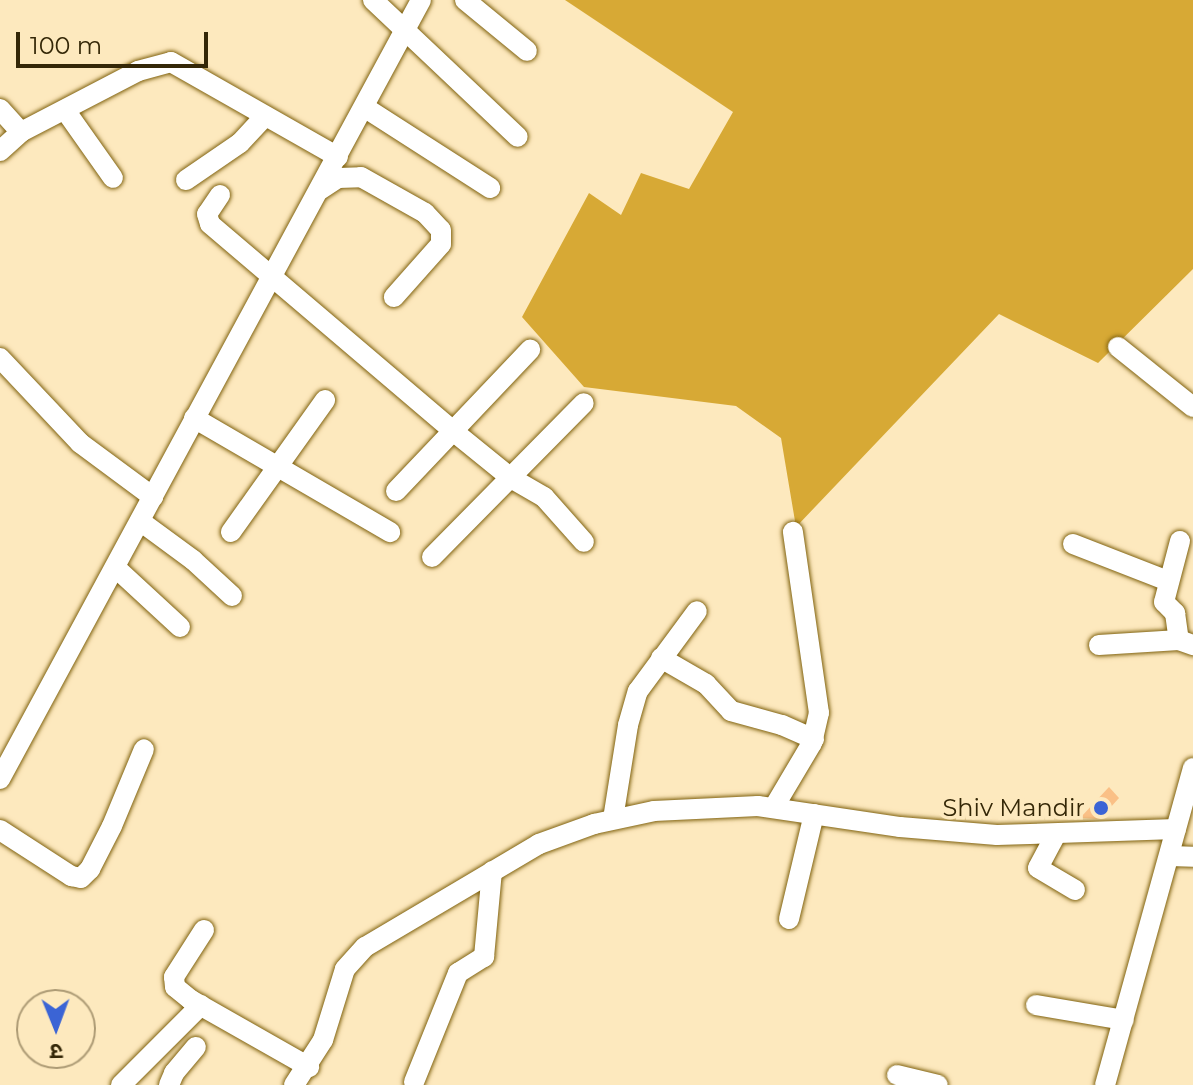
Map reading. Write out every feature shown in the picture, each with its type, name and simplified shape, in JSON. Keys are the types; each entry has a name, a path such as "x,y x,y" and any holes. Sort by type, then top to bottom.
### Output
{"street":[{"path":"373,0 518,137"},
{"path":"0,779 421,0"},
{"path":"465,0 527,51"},
{"path":"0,151 21,132 138,71 171,62 338,157"},
{"path":"364,107 490,188"},
{"path":"0,109 21,132"},
{"path":"65,110 113,178"},
{"path":"186,180 240,143 265,116"},
{"path":"321,189 338,178 349,175 361,177 425,213 441,230 441,244 394,297"},
{"path":"220,195 207,214 210,224 275,275 453,431 511,478 544,497 584,542"},
{"path":"1118,347 1193,407"},
{"path":"396,491 530,350"},
{"path":"0,358 80,443 153,497"},
{"path":"231,532 325,400"},
{"path":"432,557 584,403"},
{"path":"194,418 390,532"},
{"path":"140,521 193,560 232,596"},
{"path":"774,807 814,739 819,713 793,532"},
{"path":"1099,645 1186,642 1175,613 1164,602 1180,541"},
{"path":"1073,544 1168,581"},
{"path":"116,568 180,627"},
{"path":"613,819 628,725 638,691 697,611"},
{"path":"661,658 706,684 731,711 782,725 814,739"},
{"path":"0,830 71,876 81,878 90,869 112,826 144,749"},
{"path":"1105,1085 1193,768"},
{"path":"294,1085 309,1067 323,1040 338,986 351,961 375,940 539,844 613,819 704,807 774,807 973,834 1055,836 1176,829"},
{"path":"789,919 814,814"},
{"path":"1055,836 1038,868 1075,890"},
{"path":"1170,856 1193,857"},
{"path":"414,1082 458,973 484,957 492,871"},
{"path":"204,930 173,982 179,991 309,1067"},
{"path":"121,1085 201,1005"},
{"path":"1036,1005 1124,1020"},
{"path":"169,1085 174,1073 196,1047"},
{"path":"897,1075 938,1085"}],"shaded area":[{"path":"565,0 1193,0 1193,269 1098,363 999,314 796,527 781,438 736,406 584,387 522,317 589,193 621,215 641,173 689,189 733,112"}],"building":[{"path":"1109,787 1119,798 1100,819 1080,818"}],"place":[{"name":"Shiv Mandir","path":"1101,808"}]}
